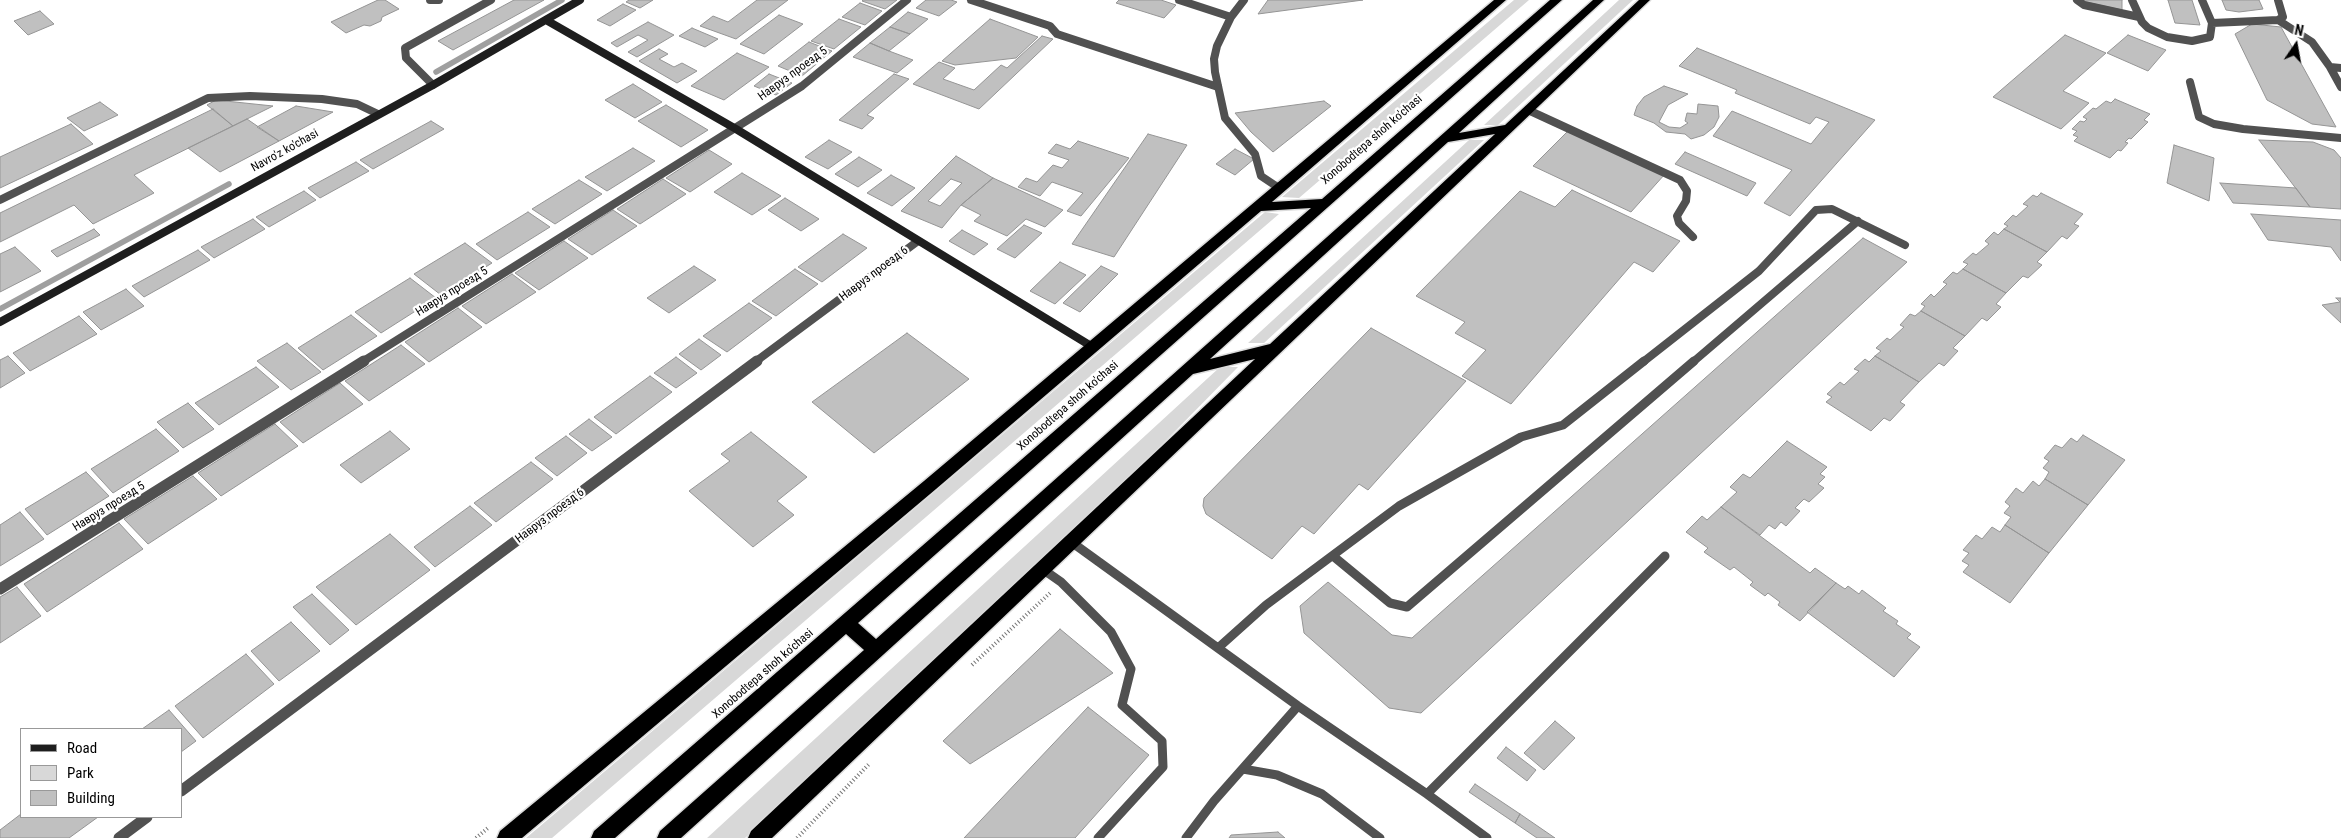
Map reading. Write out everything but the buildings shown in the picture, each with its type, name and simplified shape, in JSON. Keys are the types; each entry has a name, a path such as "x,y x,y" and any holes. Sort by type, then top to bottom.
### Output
{"highway":[{"path":"507,838 930,485 1091,346 1501,0"},
{"name":"Xonobodtepa shoh ko'chasi","path":"600,838 1557,0"},
{"path":"667,838 1599,0"},
{"path":"758,838 1041,568 1645,0"},
{"path":"1445,139 1509,128"},
{"path":"1256,207 1325,203"},
{"path":"1189,370 1274,348"},
{"path":"846,623 877,650"}],"street":[{"path":"430,0 439,0"},
{"name":"Navro'z ko'chasi","path":"0,322 433,84 580,0"},
{"name":"Навруз проезд 5","path":"0,590 736,129 802,86 907,0"},
{"path":"1178,0 1231,18"},
{"path":"1244,0 1231,18 1217,46 1214,59 1218,88 1225,118 1256,154 1261,176 1279,188"},
{"path":"546,20 736,129 1091,346"},
{"path":"0,200 208,98 250,96 322,99 357,104 378,114"},
{"name":"Навруз проезд 6","path":"182,790 918,241"},
{"path":"119,838 146,818"}],"lane":[{"path":"433,84 406,58 405,48 491,0"},
{"path":"971,0 1050,26 1057,34 1218,88"},
{"path":"2077,0 2084,5 2139,17"},
{"path":"2132,0 2139,17 2148,28 2167,37 2192,41 2210,37 2212,22 2202,0"},
{"path":"2278,0 2282,17 2278,20"},
{"path":"2212,22 2278,20 2312,42 2330,66 2341,87"},
{"path":"2330,66 2341,68"},
{"path":"2190,82 2199,117 2214,124 2242,129 2341,138"},
{"path":"1528,110 1680,180 1686,191 1686,201 1677,216 1679,223 1693,237"},
{"path":"1218,648 1266,605 1400,506 1521,437 1563,425 1759,271 1816,210 1832,209 1904,245"},
{"path":"1332,556 1390,603 1407,607 1858,221"},
{"path":"1070,541 1298,706 1427,794 1486,838"},
{"path":"1427,794 1665,556"},
{"path":"1041,568 1061,582 1111,632 1131,669 1122,706 1162,741 1163,767 1098,838"},
{"path":"1186,838 1298,706"},
{"path":"1243,769 1277,775 1322,794 1380,838"}],"green space":[{"path":"1514,0 1529,0 1299,198 1282,197"},
{"path":"1619,0 1633,0 1498,125 1484,125"},
{"path":"1469,140 1484,140 1264,343 1248,343"},
{"path":"1265,212 1279,214 552,838 526,838"},
{"path":"1220,367 1238,367 1041,568 745,838 707,838"}],"waterway":[{"path":"436,72 562,0"},
{"path":"0,309 229,184"}]}
